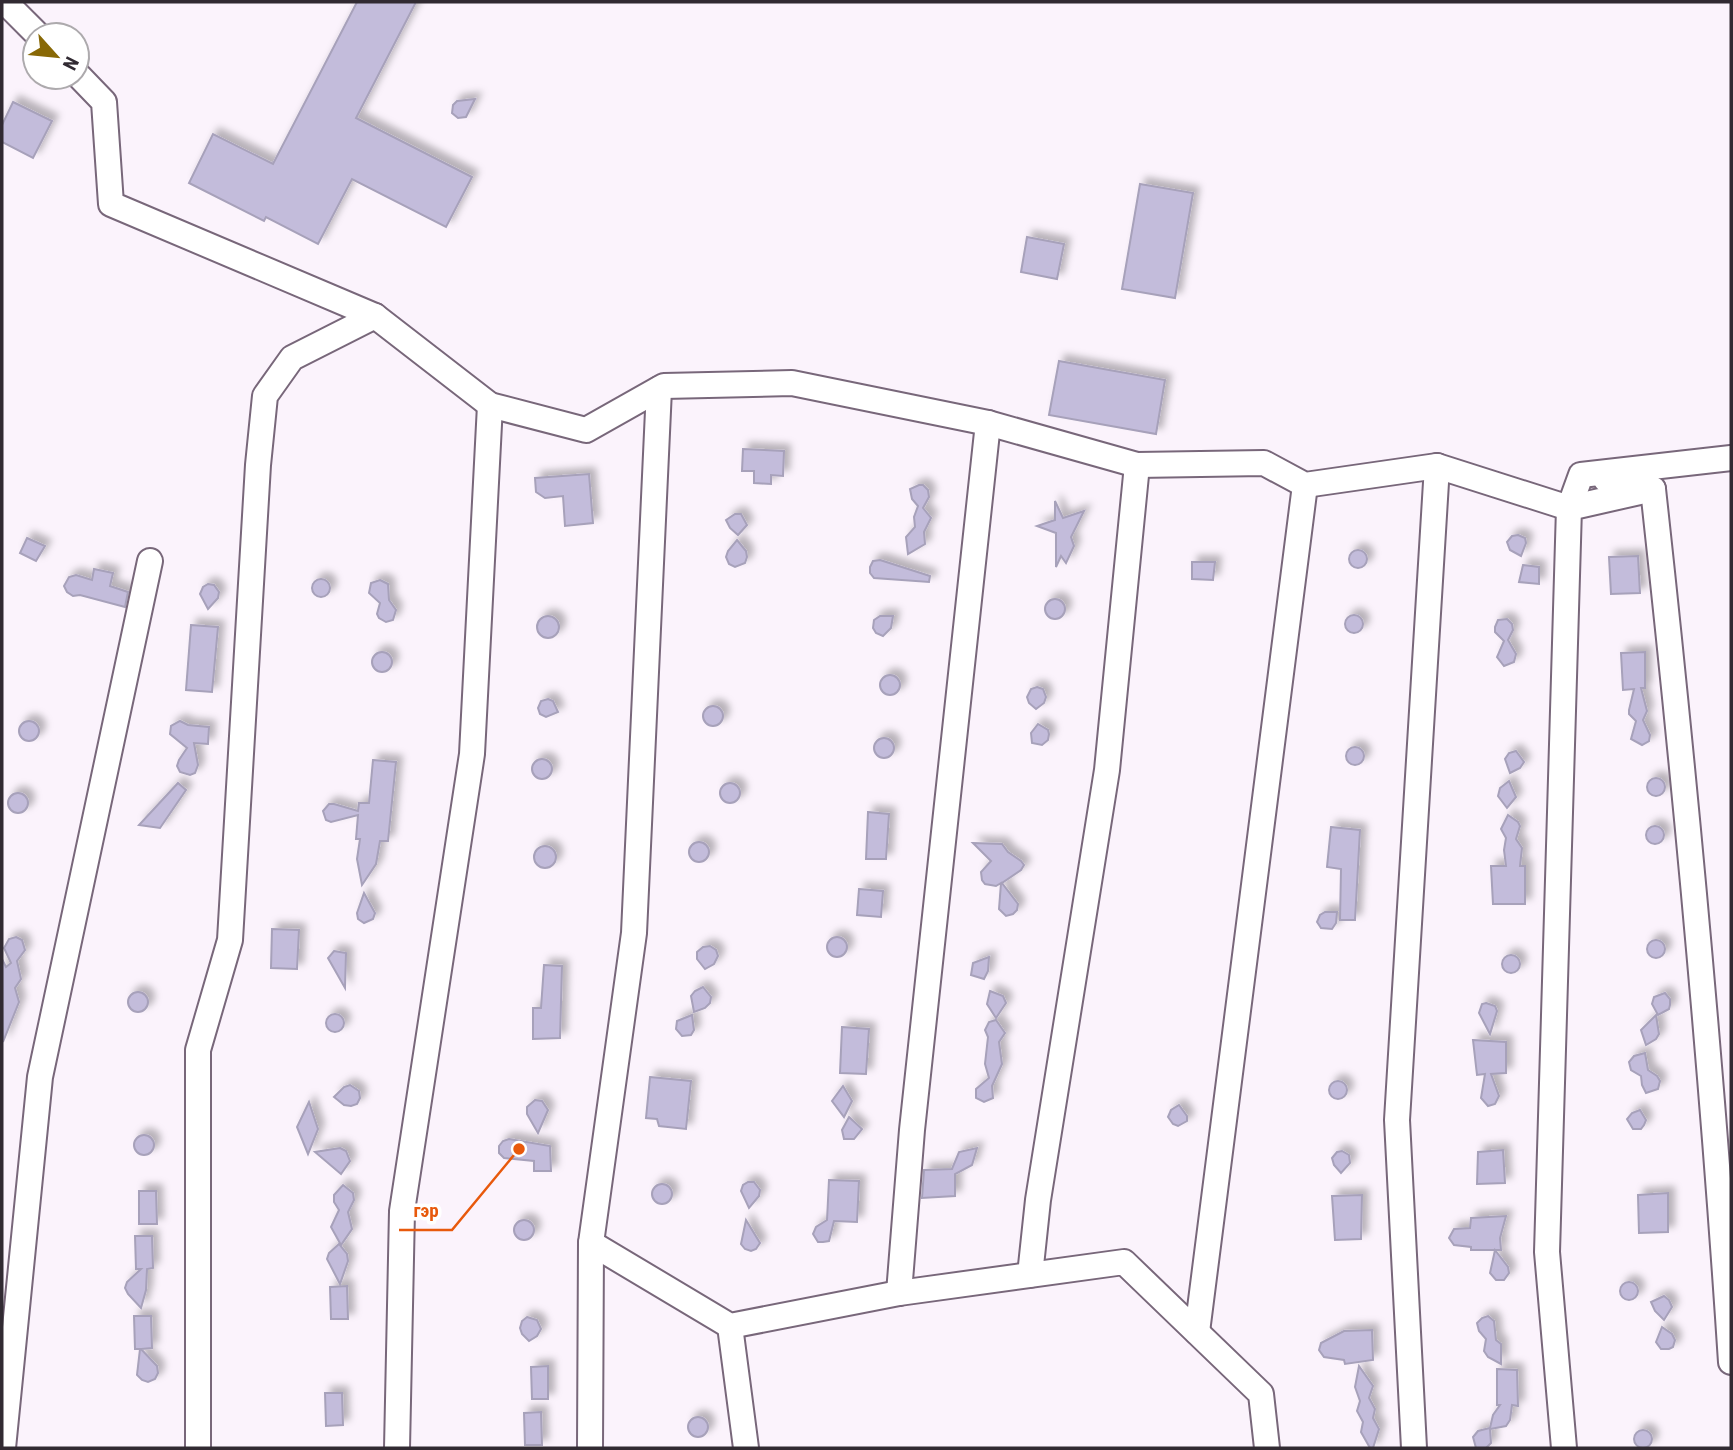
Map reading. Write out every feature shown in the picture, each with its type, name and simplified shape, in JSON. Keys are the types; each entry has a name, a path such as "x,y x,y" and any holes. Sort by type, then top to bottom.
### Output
{"street":[{"path":"5,2 24,21"},
{"path":"91,89 104,102 111,204 375,316 490,405 586,429 664,386 792,383 988,424 1137,465 1264,463 1305,485 1437,466 1569,508 1653,489"},
{"path":"198,1448 198,1050 230,940 258,465 265,396 292,358 375,316"},
{"path":"590,1448 591,1243 634,933 659,389"},
{"path":"397,1448 402,1210 472,754 490,405"},
{"path":"899,1293 914,1116 988,424"},
{"path":"1581,475 1731,458"},
{"path":"1030,1275 1038,1200 1107,770 1137,465"},
{"path":"1414,1448 1397,1120 1437,466"},
{"path":"1581,475 1653,489"},
{"path":"1564,1448 1547,1252 1569,508 1581,475"},
{"path":"1197,1332 1305,485"},
{"path":"1653,489 1677,706 1717,1137 1731,1362"},
{"path":"3,1448 40,1077 150,561"},
{"path":"591,1243 730,1326 899,1293 1124,1262 1261,1394 1267,1448"},
{"path":"730,1326 746,1448"}],"building":[{"path":"357,2 416,2 356,118 472,177 446,227 352,179 318,244 266,217 264,221 189,183 213,134 273,164"},
{"path":"475,99 466,117 458,118 452,113 453,105 457,101"},
{"path":"13,102 52,121 33,158 2,142 2,125"},
{"path":"1140,184 1193,193 1175,298 1122,289"},
{"path":"1027,237 1064,244 1057,279 1021,272"},
{"path":"1059,361 1165,380 1156,434 1049,415"},
{"path":"743,449 784,451 783,476 771,475 771,484 754,483 754,471 742,471"},
{"path":"589,474 593,523 565,526 563,496 545,498 536,492 535,478"},
{"path":"919,485 928,490 929,497 923,508 931,518 924,532 925,544 908,554 906,537 915,527 914,517 918,506 912,499 910,489"},
{"path":"1055,501 1063,518 1084,511 1071,537 1074,546 1066,563 1061,556 1056,567 1056,533 1037,526 1055,520"},
{"path":"735,514 741,514 747,525 738,535 726,520"},
{"path":"1512,536 1525,538 1526,543 1521,556 1510,550 1507,542"},
{"path":"27,538 45,546 36,561 20,553"},
{"path":"737,540 746,551 747,557 745,563 735,567 729,564 726,557"},
{"path":"1358,550 1364,553 1367,559 1364,565 1358,568 1352,565 1349,559 1352,553"},
{"path":"1638,556 1640,593 1611,594 1609,557"},
{"path":"880,560 930,576 929,582 874,578 870,567 873,561"},
{"path":"1192,562 1215,562 1213,580 1192,579"},
{"path":"1523,565 1539,567 1539,584 1519,582"},
{"path":"94,569 113,573 110,586 128,592 125,607 80,595 73,596 67,592 64,586 69,577 76,575 92,580"},
{"path":"317,579 325,579 330,588 328,595 317,597 312,592 312,584"},
{"path":"380,580 388,584 389,600 396,610 393,620 386,622 377,614 380,603 369,593 371,583"},
{"path":"208,584 214,585 219,592 218,598 208,609 200,594"},
{"path":"1055,599 1062,602 1065,609 1062,616 1055,619 1048,616 1045,609 1048,602"},
{"path":"1354,615 1360,618 1363,624 1360,630 1354,633 1348,630 1345,624 1348,618"},
{"path":"548,616 556,619 559,627 556,635 548,638 540,635 537,627 540,619"},
{"path":"880,616 893,616 891,628 883,636 873,628 874,620"},
{"path":"1507,619 1513,630 1508,640 1516,654 1514,662 1504,666 1497,657 1504,641 1495,632 1495,627 1498,620"},
{"path":"191,625 218,627 212,692 186,690"},
{"path":"382,652 389,655 392,662 389,669 382,672 375,669 372,662 375,655"},
{"path":"1645,652 1645,688 1641,688 1647,711 1643,720 1650,735 1649,741 1642,745 1631,739 1636,721 1629,714 1634,689 1623,690 1621,653"},
{"path":"890,675 897,678 900,685 897,692 890,695 883,692 880,685 883,678"},
{"path":"1031,689 1043,689 1046,697 1044,703 1036,709 1027,697"},
{"path":"541,701 553,701 558,712 546,717 540,714 538,708"},
{"path":"713,706 720,709 723,716 720,723 713,726 706,723 703,716 706,709"},
{"path":"29,721 36,724 39,731 36,738 29,741 22,738 19,731 22,724"},
{"path":"180,721 188,725 209,727 208,744 194,743 198,765 195,773 190,775 180,772 177,766 187,748 170,734 171,726"},
{"path":"1038,724 1048,730 1049,734 1048,740 1042,745 1032,743 1031,733"},
{"path":"880,738 888,738 894,748 888,758 880,758 874,752 874,744"},
{"path":"1355,747 1361,750 1364,756 1361,762 1355,765 1349,762 1346,756 1349,750"},
{"path":"1516,751 1524,762 1520,768 1510,773 1505,759 1509,753"},
{"path":"542,759 549,762 552,769 549,776 542,779 535,776 532,769 535,762"},
{"path":"373,760 396,762 388,841 380,841 376,864 362,885 357,859 360,839 356,839 358,815 331,822 326,820 323,811 329,804 334,804 358,811 359,803 369,803"},
{"path":"1656,778 1662,781 1665,787 1662,793 1656,796 1650,793 1647,787 1650,781"},
{"path":"1509,781 1516,797 1507,808 1498,796 1500,788"},
{"path":"178,783 186,790 160,828 139,825"},
{"path":"730,783 737,786 740,793 737,800 730,803 723,800 720,793 723,786"},
{"path":"14,793 22,793 28,803 22,813 14,813 8,807 8,799"},
{"path":"868,812 889,814 886,859 866,859"},
{"path":"1508,815 1520,826 1516,839 1522,848 1520,866 1525,866 1525,904 1493,904 1491,866 1506,866 1506,838 1501,829"},
{"path":"1655,826 1661,829 1664,835 1661,841 1655,844 1649,841 1646,835 1649,829"},
{"path":"1331,827 1360,830 1355,920 1340,920 1341,869 1327,867"},
{"path":"699,842 706,845 709,852 706,859 699,862 692,859 689,852 692,845"},
{"path":"973,843 1002,844 1024,865 1002,883 1018,904 1013,914 1006,916 999,909 1001,883 996,886 985,884 982,880 981,872 991,861"},
{"path":"545,846 555,853 556,857 549,867 545,868 535,861 534,857 541,847"},
{"path":"859,889 883,891 881,917 857,915"},
{"path":"364,893 375,913 373,919 364,923 358,919 357,913"},
{"path":"1325,912 1337,912 1336,923 1332,929 1321,928 1317,922"},
{"path":"272,929 299,930 297,969 271,968"},
{"path":"16,937 22,940 25,950 17,961 21,979 15,988 19,1002 3,1042 2,959 6,967 11,963 4,948 9,939"},
{"path":"837,937 844,940 847,947 844,954 837,957 830,954 827,947 830,940"},
{"path":"1656,940 1662,943 1665,949 1662,955 1656,958 1650,955 1647,949 1650,943"},
{"path":"710,946 716,950 718,956 714,964 705,969 697,959 697,952"},
{"path":"334,951 346,953 345,988 328,958"},
{"path":"1511,955 1517,958 1520,964 1517,970 1511,973 1505,970 1502,964 1505,958"},
{"path":"989,957 988,971 984,979 971,975 973,963"},
{"path":"544,965 562,966 560,1038 533,1039 533,1008 541,1008"},
{"path":"703,987 711,997 710,1003 694,1012 691,996"},
{"path":"990,991 1003,996 1006,1003 996,1018 987,1004"},
{"path":"134,992 142,992 148,1002 142,1012 134,1012 128,1006 128,998"},
{"path":"1665,993 1670,999 1669,1009 1658,1015 1652,1004 1654,997"},
{"path":"1482,1004 1495,1006 1497,1011 1490,1034 1479,1013"},
{"path":"335,1014 341,1017 344,1023 341,1029 335,1032 329,1029 326,1023 329,1017"},
{"path":"692,1015 694,1030 691,1035 682,1036 676,1029 677,1021"},
{"path":"1656,1015 1659,1034 1646,1045 1641,1030"},
{"path":"996,1020 1005,1033 999,1042 1002,1064 992,1086 993,1098 984,1102 976,1098 976,1089 989,1078 985,1064 988,1037 985,1030 989,1022"},
{"path":"842,1027 869,1029 866,1074 840,1073"},
{"path":"1473,1040 1506,1042 1506,1073 1491,1074 1499,1096 1495,1104 1488,1106 1481,1098 1485,1074 1477,1075"},
{"path":"1645,1053 1648,1070 1660,1081 1658,1089 1646,1093 1641,1076 1631,1070 1629,1062 1634,1056"},
{"path":"650,1077 691,1081 686,1129 659,1126 657,1119 646,1118"},
{"path":"1338,1081 1344,1084 1347,1090 1344,1096 1338,1099 1332,1096 1329,1090 1332,1084"},
{"path":"350,1085 359,1091 360,1098 357,1104 351,1106 344,1105 334,1097"},
{"path":"843,1086 852,1101 844,1117 832,1101"},
{"path":"535,1100 542,1101 548,1110 538,1133 527,1114 527,1107"},
{"path":"309,1102 318,1129 308,1154 297,1127"},
{"path":"1179,1105 1187,1116 1187,1121 1178,1126 1168,1117 1171,1110"},
{"path":"1640,1110 1646,1120 1641,1129 1633,1129 1627,1119"},
{"path":"849,1117 862,1129 854,1139 844,1139 842,1130"},
{"path":"140,1135 148,1135 154,1145 148,1155 140,1155 134,1149 134,1141"},
{"path":"509,1139 550,1146 551,1171 534,1171 534,1161 504,1158 499,1153 499,1146"},
{"path":"340,1148 346,1151 350,1161 341,1174 315,1152"},
{"path":"977,1148 972,1165 955,1174 955,1196 922,1198 924,1170 952,1169 959,1152"},
{"path":"1503,1150 1505,1183 1477,1184 1478,1152"},
{"path":"1342,1151 1349,1155 1350,1163 1341,1173 1332,1158"},
{"path":"829,1180 859,1181 857,1222 834,1221 829,1241 818,1242 813,1234 816,1227 827,1220"},
{"path":"754,1182 760,1190 759,1196 749,1208 741,1191 743,1185"},
{"path":"662,1184 669,1187 672,1194 669,1201 662,1204 655,1201 652,1194 655,1187"},
{"path":"343,1185 353,1193 354,1200 348,1212 352,1229 341,1245 331,1227 339,1210 334,1202 334,1195"},
{"path":"139,1191 156,1191 157,1224 139,1224"},
{"path":"1668,1193 1668,1232 1639,1233 1638,1195"},
{"path":"1362,1195 1361,1239 1335,1240 1332,1196"},
{"path":"1506,1216 1500,1238 1501,1250 1471,1250 1471,1247 1454,1245 1449,1238 1454,1229 1470,1228 1471,1218"},
{"path":"520,1220 528,1220 534,1230 528,1240 520,1240 514,1234 514,1226"},
{"path":"746,1220 760,1243 751,1251 741,1244"},
{"path":"135,1236 152,1236 153,1268 147,1269 146,1290 141,1308 125,1288 127,1282 141,1269 136,1269"},
{"path":"339,1244 347,1254 348,1261 340,1284 327,1259 329,1253"},
{"path":"1495,1250 1508,1267 1509,1273 1504,1280 1496,1280 1490,1273"},
{"path":"1625,1282 1633,1282 1638,1291 1636,1298 1625,1300 1620,1295 1620,1287"},
{"path":"347,1286 348,1319 331,1319 330,1287"},
{"path":"1664,1296 1672,1307 1664,1320 1651,1302"},
{"path":"134,1316 151,1316 152,1348 141,1349 157,1366 158,1373 155,1379 148,1382 137,1375 140,1349 135,1349"},
{"path":"1488,1316 1494,1321 1496,1340 1501,1344 1501,1364 1488,1357 1484,1351 1486,1339 1479,1331 1477,1323"},
{"path":"527,1317 537,1320 541,1329 537,1336 529,1341 520,1328"},
{"path":"1662,1327 1672,1334 1675,1340 1673,1347 1669,1349 1661,1349 1656,1342"},
{"path":"1372,1330 1373,1360 1345,1364 1344,1360 1324,1357 1319,1350 1321,1343 1344,1331"},
{"path":"548,1366 548,1399 532,1399 531,1367"},
{"path":"1359,1366 1373,1386 1369,1398 1375,1409 1373,1418 1379,1429 1373,1448 1370,1448 1361,1432 1363,1422 1357,1411 1360,1401 1355,1387"},
{"path":"1497,1369 1517,1370 1518,1406 1512,1405 1510,1420 1506,1426 1490,1429 1491,1443 1486,1448 1476,1448 1473,1437 1478,1431 1490,1428 1493,1415 1500,1405 1497,1405"},
{"path":"325,1393 342,1393 343,1425 326,1426"},
{"path":"541,1412 542,1445 525,1445 524,1413"},
{"path":"694,1417 702,1417 708,1427 702,1437 694,1437 688,1431 688,1423"},
{"path":"1643,1430 1649,1433 1652,1439 1649,1445 1643,1448 1637,1445 1634,1439 1637,1433"}],"place":[{"name":"гэр","path":"519,1149"}]}
